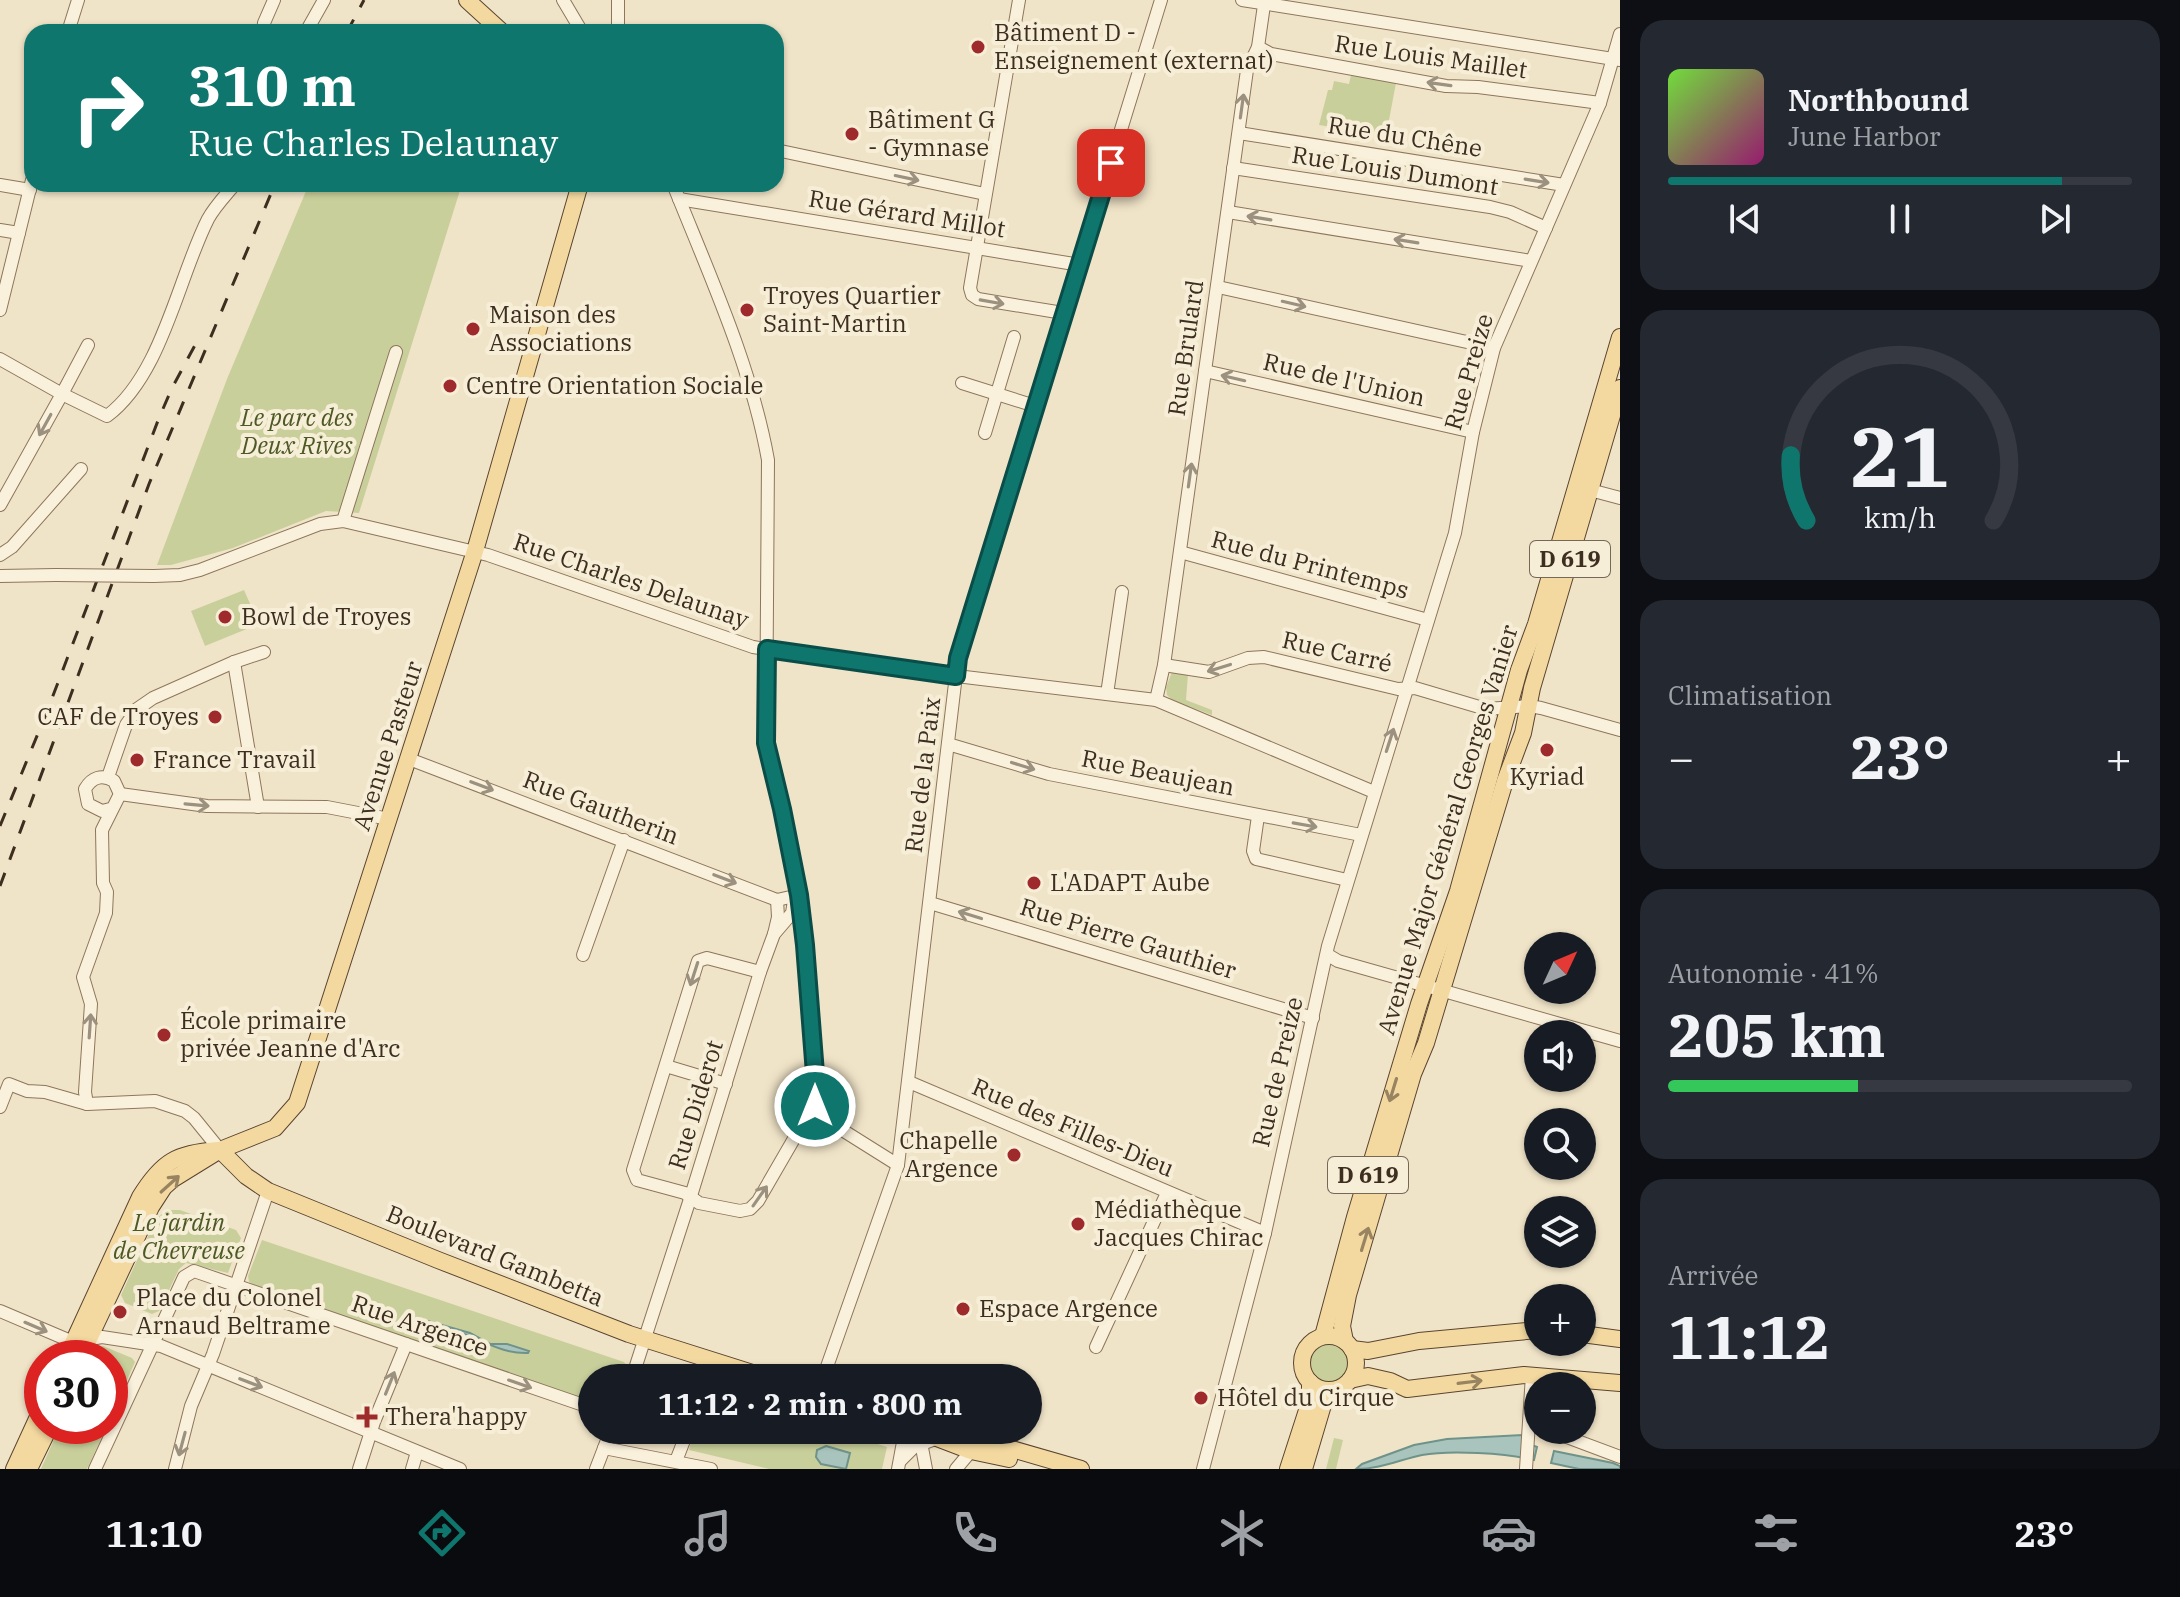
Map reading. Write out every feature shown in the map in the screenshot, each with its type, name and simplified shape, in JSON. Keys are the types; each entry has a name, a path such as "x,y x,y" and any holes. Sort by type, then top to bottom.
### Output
{"main road":[{"path":"467,0 493,24"},
{"name":"Avenue Pasteur","path":"220,1150 275,1128 297,1103 475,551 578,192"},
{"name":"Avenue Major Général Georges Vanier","path":"1323,1336 1418,984 1458,891 1509,708 1620,337"},
{"name":"D 619","path":"1349,1345 1342,1326 1348,1295 1413,1074 1426,1043 1505,781 1523,733 1620,388"},
{"path":"81,1340 100,1299 164,1187 220,1150"},
{"name":"Boulevard Gambetta","path":"220,1150 255,1184 268,1191 448,1265 646,1340 723,1364"},
{"path":"1524,1331 1419,1341 1368,1351 1331,1336 1323,1336 1309,1344 1302,1359 1305,1375 1324,1390 1332,1390 1350,1380 1368,1376 1407,1389 1524,1376"},
{"path":"1596,1336 1620,1339"},
{"path":"1349,1345 1356,1365 1350,1380"},
{"path":"1596,1381 1620,1383"},
{"path":"1288,1469 1310,1401 1310,1382"},
{"path":"1304,1469 1323,1405 1332,1390"},
{"path":"14,1469 25,1444"},
{"path":"29,1469 41,1444"},
{"path":"954,1444 1046,1469"},
{"path":"973,1444 1081,1469"}],"street":[{"path":"70,24 78,0"},
{"path":"264,24 274,0"},
{"path":"310,24 324,0"},
{"path":"563,0 577,24"},
{"path":"615,24 618,0"},
{"path":"1019,0 970,288 972,295 978,299 1063,313"},
{"name":"Rue de la Paix","path":"828,1364 898,1165 958,658 1161,0"},
{"path":"1242,0 1617,60"},
{"name":"Rue Brulard","path":"1156,700 1164,665 1247,70 1273,4"},
{"name":"Rue Preize","path":"1408,688 1455,533 1473,432 1494,348 1600,103 1617,60 1620,34"},
{"name":"Rue Louis Maillet","path":"1258,47 1271,54 1446,86 1478,87 1600,103"},
{"name":"Rue du Chêne","path":"1239,133 1564,185"},
{"path":"784,152 985,194"},
{"name":"Rue Louis Dumont","path":"1233,168 1490,207 1546,228"},
{"path":"0,185 24,185"},
{"path":"0,310 29,192"},
{"path":"0,359 107,416 140,380 208,219 229,192"},
{"path":"676,192 728,322 762,426 768,460 766,743 782,809 804,939 817,1099 758,1201 750,1209 740,1211 699,1203 685,1193 637,1180 633,1174 701,958 760,972"},
{"name":"Rue Gérard Millot","path":"679,199 1080,265"},
{"path":"1228,212 1531,261"},
{"path":"0,230 19,233"},
{"path":"1218,287 1494,348"},
{"path":"985,433 1014,337"},
{"path":"0,505 88,345"},
{"path":"3,575 180,575 320,524 343,521 396,352"},
{"name":"Rue de l'Union","path":"1205,371 1473,432"},
{"path":"962,383 1035,406"},
{"path":"0,555 12,547 81,469"},
{"path":"1590,490 1620,498"},
{"name":"Rue Charles Delaunay","path":"343,521 475,551 753,647 1156,700 1374,792"},
{"name":"Rue du Printemps","path":"1180,552 1428,620"},
{"path":"1107,694 1122,592"},
{"path":"108,777 126,725 137,709 153,698 264,652"},
{"name":"Rue Carré","path":"1164,665 1209,672 1248,658 1274,658 1398,689 1415,688 1486,709 1529,706"},
{"path":"234,662 258,807"},
{"name":"Rue de Preize","path":"1203,1469 1265,1233 1328,946 1408,688"},
{"path":"1529,706 1620,730"},
{"name":"Rue Beaujean","path":"948,744 1049,774 1361,835"},
{"name":"Rue Gautherin","path":"409,759 777,900"},
{"path":"108,777 114,781 120,794 115,806 102,811 88,804 85,789 94,778 108,777"},
{"path":"120,794 207,806 327,807 389,819"},
{"path":"93,809 96,861"},
{"path":"87,1104 85,1092 91,1004 83,977 106,913 102,830 110,809"},
{"path":"1258,816 1253,851 1256,859 1347,880"},
{"path":"583,955 624,840"},
{"path":"796,893 777,900 778,917 774,934 792,932 804,939"},
{"name":"Rue Diderot","path":"637,1364 760,972 774,934 788,920 796,893"},
{"name":"Rue Pierre Gauthier","path":"930,903 1313,1018"},
{"path":"1328,955 1338,961 1442,992 1620,1041"},
{"path":"666,1066 726,1084"},
{"path":"0,1107 4,1082 27,1091 45,1092 87,1104 155,1101 185,1111 220,1150"},
{"name":"Rue des Filles-Dieu","path":"909,1082 1265,1233"},
{"path":"812,1111 898,1165"},
{"path":"175,1469 191,1406 208,1366 268,1191"},
{"path":"1096,1347 1167,1193"},
{"name":"Rue Argence","path":"152,1344 188,1273 194,1271 578,1403"},
{"path":"0,1311 78,1340"},
{"path":"86,1340 102,1337 123,1340"},
{"path":"128,1341 161,1346 460,1469"},
{"path":"95,1469 152,1344"},
{"path":"359,1469 406,1344"},
{"path":"596,1469 606,1444"},
{"path":"676,1461 683,1444"},
{"path":"900,1464 903,1444"},
{"path":"900,1464 920,1444"},
{"path":"926,1469 929,1444"},
{"path":"1526,1465 1527,1444"},
{"path":"1585,1444 1620,1457"},
{"path":"604,1448 711,1469"},
{"path":"956,1469 971,1451"},
{"path":"412,1469 417,1452"}],"green space":[{"path":"1351,75 1396,83 1386,136 1319,125 1328,90 1332,90 1334,81 1349,84"},
{"name":"Le parc des Deux Rives","path":"306,192 459,192 359,513 326,511 233,548 171,565 157,565 227,379"},
{"name":"Bowl de Troyes","path":"244,590 259,624 205,646 191,611"},
{"path":"1172,672 1188,674 1186,700 1212,710 1212,715 1172,700 1167,695 1166,687"},
{"name":"Le jardin de Chevreuse","path":"167,1210 180,1210 236,1230 241,1238 228,1273 186,1263 179,1269 159,1311 152,1314 125,1303 121,1295 156,1219"},
{"path":"262,1240 626,1364 578,1364 578,1398 254,1285 249,1282 248,1276"},
{"path":"1329,1342 1344,1348 1350,1363 1344,1378 1329,1384 1314,1378 1308,1363 1314,1348"},
{"path":"128,1356 135,1362 128,1378"},
{"path":"1334,1438 1343,1440 1336,1469 1326,1469"},
{"path":"52,1444 99,1444 87,1469 41,1469"},
{"path":"690,1444 878,1444 887,1447 882,1469 769,1469 689,1450"}],"water":[{"path":"424,1320 470,1333 490,1344 507,1344 529,1351 504,1350"},
{"path":"1522,1435 1524,1444 1537,1447 1534,1460 1494,1454 1447,1453 1356,1469 1414,1445 1447,1439"},
{"path":"826,1446 850,1453 846,1469 821,1464 816,1457 817,1450"},
{"path":"1554,1451 1613,1463 1620,1469 1579,1469 1551,1463"}],"railway":[{"path":"351,24 364,0"},
{"path":"0,886 149,484 272,192"},
{"path":"0,826 159,418 201,334"}],"place":[{"name":"Bâtiment D - Enseignement (externat)","path":"978,47"},
{"name":"Bâtiment G - Gymnase","path":"852,134"},
{"name":"Troyes Quartier Saint-Martin","path":"747,310"},
{"name":"Maison des Associations","path":"473,329"},
{"name":"Centre Orientation Sociale","path":"450,386"},
{"name":"Bowl de Troyes","path":"225,617"},
{"name":"CAF de Troyes","path":"215,717"},
{"name":"Kyriad","path":"1547,750"},
{"name":"France Travail","path":"137,760"},
{"name":"L'ADAPT Aube","path":"1034,883"},
{"name":"École primaire privée Jeanne d'Arc","path":"164,1035"},
{"name":"Chapelle Argence","path":"1014,1155"},
{"name":"Médiathèque Jacques Chirac","path":"1078,1224"},
{"name":"Espace Argence","path":"963,1309"},
{"name":"Place du Colonel Arnaud Beltrame","path":"120,1312"},
{"name":"Hôtel du Cirque","path":"1201,1398"},
{"name":"Thera'happy","path":"367,1417"}],"route":[{"path":"815,1106 808,976 799,895 766,743 767,649 956,676 958,658 1111,163"}]}
